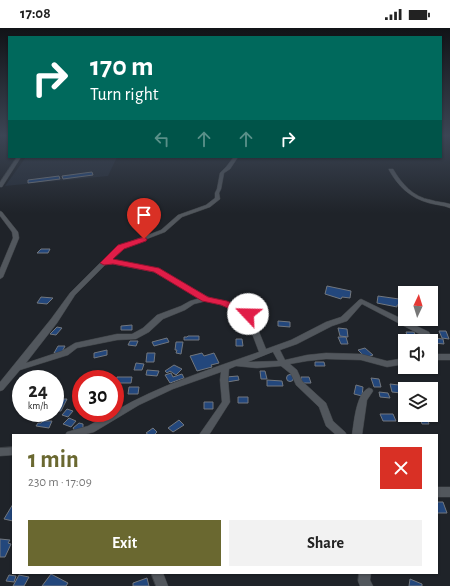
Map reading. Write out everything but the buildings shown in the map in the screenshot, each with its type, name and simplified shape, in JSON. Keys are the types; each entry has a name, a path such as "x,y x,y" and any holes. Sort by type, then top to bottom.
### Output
{"street":[{"path":"0,186 16,161"},
{"path":"0,388 18,368 54,321 72,294 121,247 163,231 180,216 208,206 218,198 217,193 220,189 222,173 233,161"},
{"path":"391,170 392,174 406,191 412,195 421,200 450,206"},
{"path":"0,213 15,232 16,238 0,277"},
{"path":"0,225 11,228"},
{"path":"104,263 113,262 156,270 206,299 224,303 248,314 263,352"},
{"path":"18,368 64,353 75,346 117,337 133,337 146,330 160,317 183,308 192,302 206,299"},
{"path":"74,434 91,429 136,403 170,387 294,342 329,324 344,319 361,301 426,334"},
{"path":"275,348 284,363 294,372 299,383 323,405 329,423 341,434"},
{"path":"235,364 257,365 284,363 326,356 361,357 387,364 398,362"},
{"path":"438,357 450,357"},
{"path":"205,434 226,402 224,380 225,367"},
{"path":"357,434 363,400 369,391"},
{"path":"0,452 12,451"},
{"path":"438,492 450,492"},
{"path":"157,574 162,586"},
{"path":"365,574 364,581 367,586"}],"shaded area":[{"path":"23,161 115,161 108,176 5,186"}],"route":[{"path":"144,239 134,244 121,247 104,263 121,263 156,270 206,299 224,303 248,314"}]}
